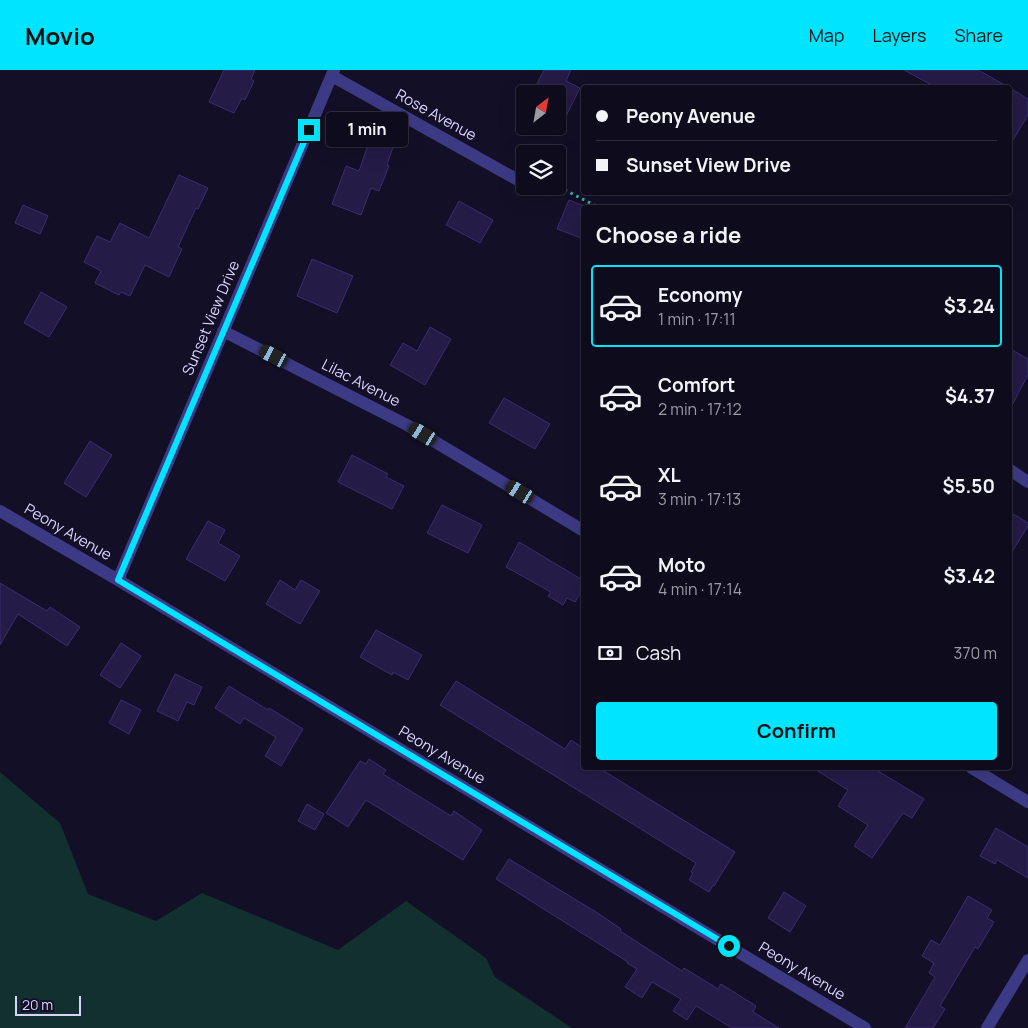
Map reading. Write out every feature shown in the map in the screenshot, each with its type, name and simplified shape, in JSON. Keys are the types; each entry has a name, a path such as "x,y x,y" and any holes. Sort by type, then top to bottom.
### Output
{"street":[{"name":"Rose Avenue","path":"333,73 516,179"},
{"name":"Sunset View Drive","path":"118,580 333,73"},
{"name":"Lilac Avenue","path":"223,331 407,424 581,529"},
{"path":"1012,471 1028,482"},
{"name":"Peony Avenue","path":"0,511 865,1028"},
{"path":"975,770 1028,802"},
{"path":"987,1028 1028,960"}],"path":[{"path":"566,190 594,205"}],"green space":[{"path":"0,772 60,823 88,894 156,921 202,893 338,950 406,901 486,958 495,977 572,1028 0,1028"}],"building":[{"path":"224,70 255,70 251,79 254,81 245,100 242,98 234,113 209,102"},
{"path":"544,70 571,70 566,81 580,88 566,116 566,85 536,85"},
{"path":"904,70 978,70 1005,85 932,85"},
{"path":"1012,89 1028,99 1028,115 1012,142"},
{"path":"370,139 393,147 387,165 389,166 379,191 371,188 361,215 332,204 346,166 359,171"},
{"path":"179,175 208,188 198,209 196,208 178,247 182,249 169,277 145,265 130,296 121,292 119,295 95,283 101,271 84,262 97,236 110,242 120,223 149,238"},
{"path":"569,200 582,205 581,238 557,229"},
{"path":"459,201 493,220 480,243 446,225"},
{"path":"23,205 48,216 40,234 15,223"},
{"path":"312,259 353,276 337,313 297,296"},
{"path":"41,292 67,307 49,337 24,323"},
{"path":"430,327 451,339 425,385 390,365 403,343 417,351"},
{"path":"1012,350 1028,359 1028,375 1012,405"},
{"path":"504,398 550,424 535,449 489,423"},
{"path":"90,441 112,455 86,497 64,483"},
{"path":"352,455 388,474 386,477 404,486 392,509 338,482"},
{"path":"442,505 482,525 468,553 427,533"},
{"path":"1012,513 1028,523 1012,552"},
{"path":"208,521 225,530 218,543 240,556 225,581 186,559"},
{"path":"519,542 581,579 581,593 575,602 567,598 563,605 548,596 551,592 506,567"},
{"path":"280,580 295,590 301,580 320,591 300,624 266,604"},
{"path":"0,583 47,611 50,607 80,627 67,646 18,614 0,645"},
{"path":"376,630 422,655 408,680 393,672 392,675 360,657"},
{"path":"121,643 141,656 120,688 100,675"},
{"path":"175,674 202,687 194,705 187,702 178,721 157,711"},
{"path":"456,681 565,749 571,740 581,747 581,770 602,770 735,852 709,892 689,880 696,863 440,705"},
{"path":"229,686 303,729 281,766 265,756 276,737 244,718 240,724 215,708"},
{"path":"121,700 141,710 129,734 109,723"},
{"path":"369,759 386,770 383,774 451,816 454,811 482,830 463,860 366,800 348,827 326,813 360,761 366,764"},
{"path":"816,770 876,770 924,799 912,818 903,813 872,858 854,846 868,825 838,806 848,790"},
{"path":"307,804 324,814 315,830 298,821"},
{"path":"996,828 1028,847 1028,878 997,860 995,864 980,856"},
{"path":"509,859 596,912 621,929 620,931 682,971 684,968 718,989 721,984 756,1006 753,1012 779,1028 732,1028 696,1006 687,1020 673,1011 681,999 652,982 642,998 625,987 637,969 496,879"},
{"path":"784,892 806,906 790,932 768,918"},
{"path":"968,896 992,910 987,918 994,922 978,949 975,947 940,1006 945,1009 933,1028 905,1028 935,977 929,973 934,963 922,956 931,940 940,945"}],"route":[{"path":"309,130 118,580 729,946"}]}
